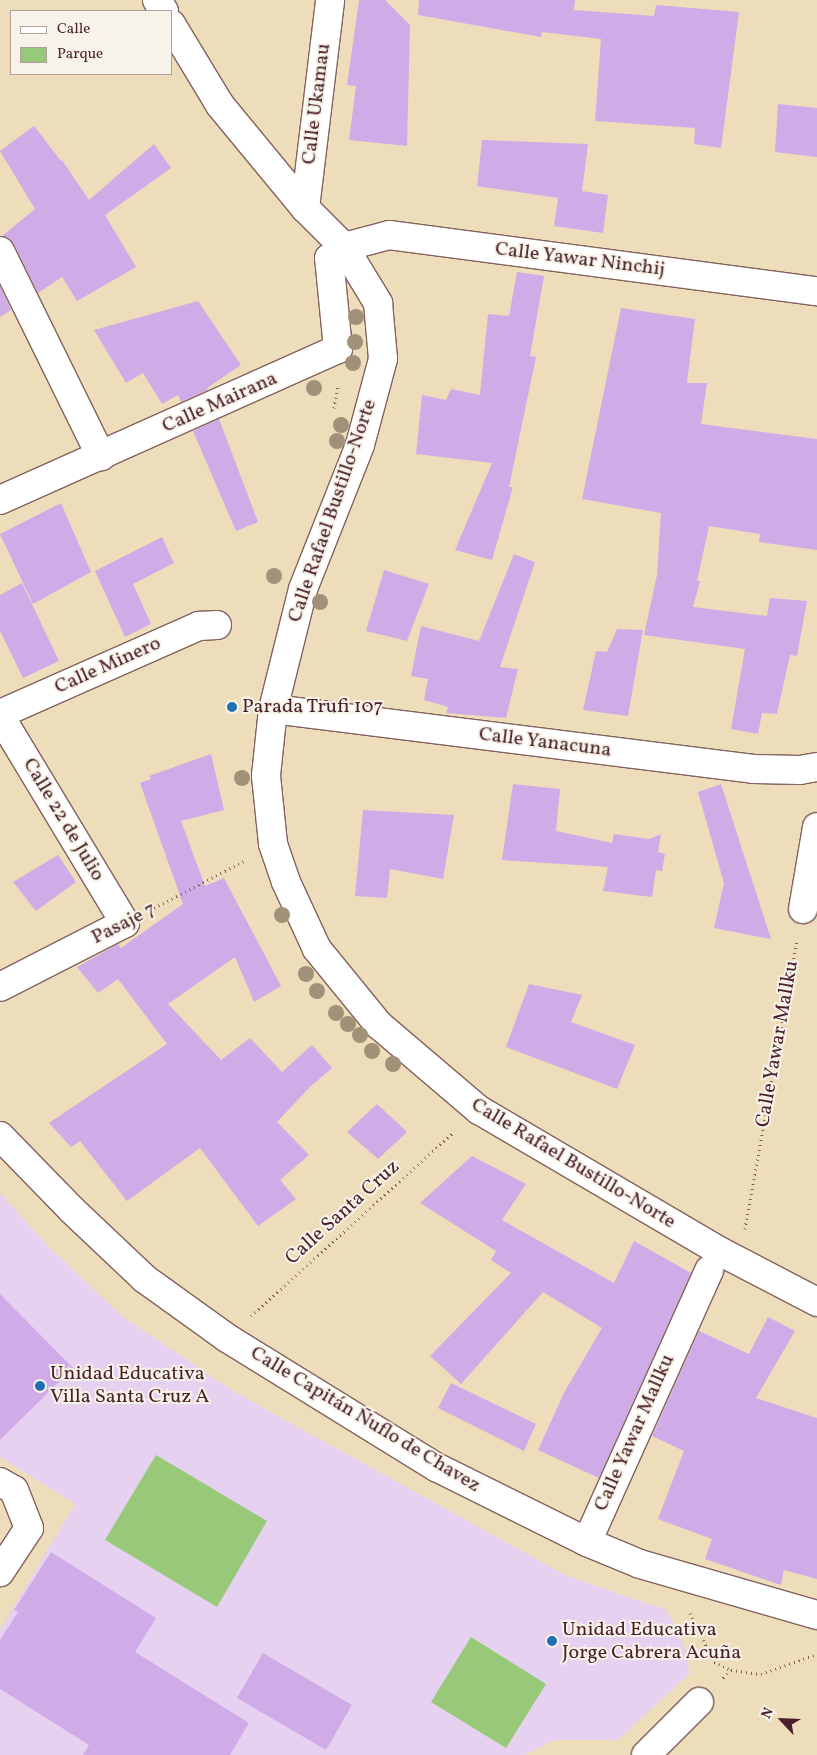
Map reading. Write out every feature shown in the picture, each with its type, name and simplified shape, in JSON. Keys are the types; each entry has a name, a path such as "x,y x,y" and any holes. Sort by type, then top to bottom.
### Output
{"street":[{"name":"Calle Ukamau","path":"305,208 330,0"},
{"name":"Calle Rafael Bustillo-Norte","path":"172,26 220,105 305,208 344,247 378,303 383,359 360,445 303,589 273,709 266,776 273,844 286,882 317,949 379,1025 479,1110 739,1262 817,1302"},
{"name":"Calle Yawar Ninchij","path":"344,247 389,235 817,292"},
{"name":"Calle Mairana","path":"0,500 338,349 328,258 344,247"},
{"path":"0,251 101,456"},
{"name":"Calle Minero","path":"0,715 199,626 217,625"},
{"name":"Calle Yanacuna","path":"273,709 753,769 800,770 817,767"},
{"name":"Calle 22 de Julio","path":"0,715 125,924"},
{"path":"802,909 817,827"},
{"name":"Pasaje 7","path":"0,986 125,924"},
{"name":"Calle Capitán Ñuflo de Chavez","path":"0,1136 72,1210 145,1280 227,1338 301,1386 436,1467 587,1542 640,1564 817,1615"},
{"name":"Calle Yawar Mallku","path":"587,1542 709,1270"},
{"path":"0,1482 14,1490 28,1528 0,1572"},
{"path":"646,1755 699,1702"}],"path":[{"name":"Pasaje 7","path":"125,924 247,859"},
{"name":"Calle Yawar Mallku","path":"739,1262 802,909"},
{"name":"Calle Santa Cruz","path":"227,1338 479,1110"},
{"path":"688,1608 714,1662 731,1670 761,1674 817,1654"},
{"path":"699,1702 731,1670"}],"shaded area":[{"path":"0,1193 49,1247 122,1316 233,1391 567,1576 667,1610 687,1653 689,1674 618,1740 554,1740 525,1755 0,1755 0,1630 75,1504 0,1457"}],"green space":[{"path":"156,1455 267,1521 217,1607 105,1540"},
{"path":"471,1637 546,1684 506,1748 431,1702"}],"building":[{"path":"359,0 385,0 410,25 407,146 349,140 356,86 347,85"},
{"path":"419,0 575,0 574,10 654,16 656,5 739,12 721,148 694,144 695,128 595,121 601,39 542,32 541,37 418,15"},
{"path":"778,104 817,108 817,157 775,152"},
{"path":"34,126 62,160 89,200 154,144 171,168 105,215 136,267 77,301 62,277 38,293 14,244 9,238 2,236 35,209 0,151"},
{"path":"482,140 588,144 582,191 608,195 603,233 554,226 558,198 477,186"},
{"path":"517,272 544,276 530,356 536,357 509,487 513,487 492,560 455,550 492,463 416,454 422,395 446,400 451,389 480,395 488,314 509,316"},
{"path":"0,286 11,310 0,317"},
{"path":"198,301 241,365 207,388 208,390 181,402 178,395 162,404 143,373 126,383 94,330"},
{"path":"621,308 695,319 687,383 707,383 701,424 817,439 817,550 759,542 760,534 709,526 697,581 700,581 693,607 767,616 770,598 807,601 797,656 790,655 777,714 762,713 758,734 731,729 745,649 644,635 657,575 661,513 582,499"},
{"path":"219,419 258,522 236,531 193,431"},
{"path":"61,503 91,572 33,604 0,534"},
{"path":"162,537 174,563 133,584 151,624 125,637 95,571"},
{"path":"514,554 535,562 500,667 518,669 506,718 446,713 448,707 424,700 428,679 411,676 421,626 479,641"},
{"path":"384,570 429,584 407,641 366,631"},
{"path":"22,583 59,661 23,678 0,631 0,595"},
{"path":"617,629 643,630 628,716 583,710 596,651 607,652"},
{"path":"211,754 224,810 181,821 205,886 224,878 281,986 254,1002 235,957 168,1004 221,1060 250,1038 282,1072 312,1045 332,1068 310,1087 277,1122 309,1155 280,1180 296,1199 258,1226 200,1148 127,1201 80,1141 71,1147 49,1123 167,1044 118,979 98,993 77,967 118,944 121,948 183,904 140,783 151,779 149,776"},
{"path":"513,784 560,789 556,831 612,843 614,834 649,839 661,834 658,852 665,854 662,871 656,870 652,897 603,891 608,867 502,860"},
{"path":"721,784 771,939 714,928 724,883 698,792"},
{"path":"363,810 454,815 443,879 390,869 387,898 355,896"},
{"path":"58,855 76,882 36,911 13,882"},
{"path":"529,984 582,995 571,1022 635,1045 617,1089 506,1047"},
{"path":"377,1104 407,1132 378,1159 347,1132"},
{"path":"472,1156 526,1184 502,1220 614,1283 634,1241 691,1273 599,1478 538,1450 565,1391 602,1328 543,1292 461,1384 430,1356 511,1273 491,1260 496,1251 420,1203"},
{"path":"0,1294 73,1368 0,1440"},
{"path":"768,1317 795,1331 756,1398 817,1418 817,1579 784,1570 781,1585 705,1559 712,1539 658,1519 684,1451 652,1436 699,1331 749,1354"},
{"path":"451,1383 536,1424 524,1451 438,1408"},
{"path":"51,1552 156,1618 135,1652 249,1723 230,1755 83,1755 89,1745 0,1689 0,1640 18,1612 14,1610"},
{"path":"263,1653 352,1705 326,1750 237,1698"}],"place":[{"name":"Parada Trufi 107","path":"232,707"},
{"name":"Unidad Educativa Villa Santa Cruz A","path":"40,1386"},
{"name":"Unidad Educativa Jorge Cabrera Acuña","path":"552,1641"}]}
